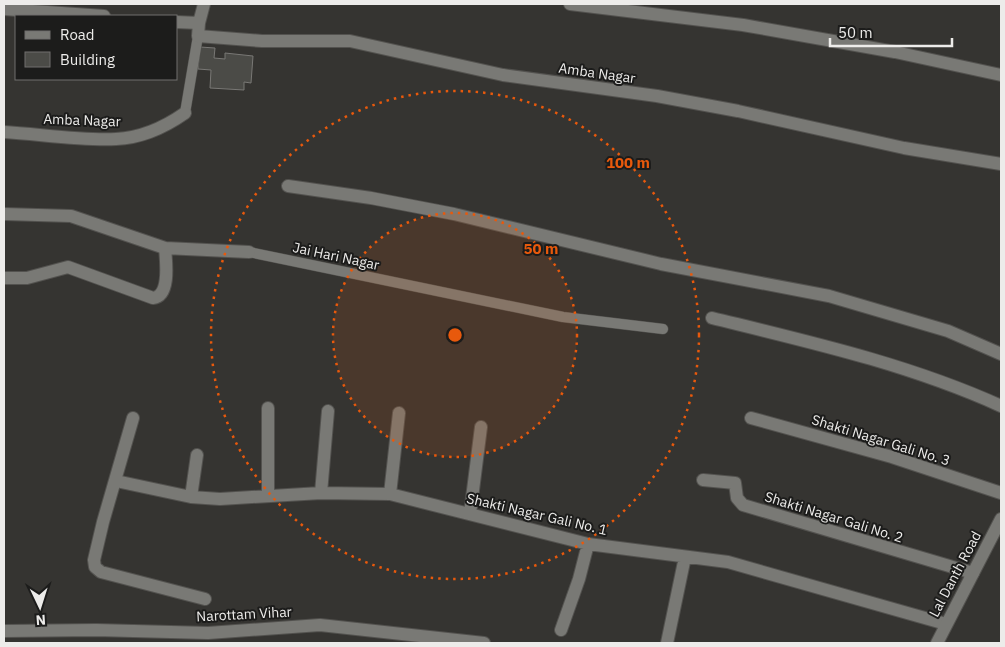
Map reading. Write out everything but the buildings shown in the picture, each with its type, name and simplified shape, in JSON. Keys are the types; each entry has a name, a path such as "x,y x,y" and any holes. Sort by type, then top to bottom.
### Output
{"street":[{"path":"185,114 204,4"},
{"path":"570,4 743,24 895,52 1001,76"},
{"path":"4,9 90,15"},
{"name":"Amba Nagar","path":"178,23 198,30 262,41 350,41 503,75 720,107 904,148 1001,164"},
{"name":"Amba Nagar","path":"4,132 117,139 152,131 170,124 185,114"},
{"path":"288,186 408,205 661,264 829,296 948,331 1001,354"},
{"name":"Jai Hari Nagar","path":"4,214 71,216 165,248 249,252 563,317 663,329"},
{"path":"4,278 27,278 68,267 153,298 158,298 162,294 167,268 165,248"},
{"path":"712,318 856,353 961,388 1001,406"},
{"path":"268,408 268,495"},
{"path":"321,493 328,411"},
{"path":"390,494 399,413"},
{"path":"133,418 103,522 94,560 95,567 101,572 205,599"},
{"name":"Shakti Nagar Gali No. 3","path":"751,418 892,457 1001,493"},
{"path":"470,514 481,427"},
{"path":"191,496 197,456"},
{"name":"Shakti Nagar Gali No. 2","path":"703,480 734,483 736,498 743,505 973,573"},
{"name":"Shakti Nagar Gali No. 1","path":"116,482 191,496 232,499 268,495 321,493 390,494 588,544 728,562 946,624"},
{"name":"Lal Danth Road","path":"937,643 1001,519"},
{"path":"561,630 579,579 588,544"},
{"path":"667,643 685,557"},
{"name":"Narottam Vihar","path":"4,631 96,630 208,633 320,625 484,643"}]}
